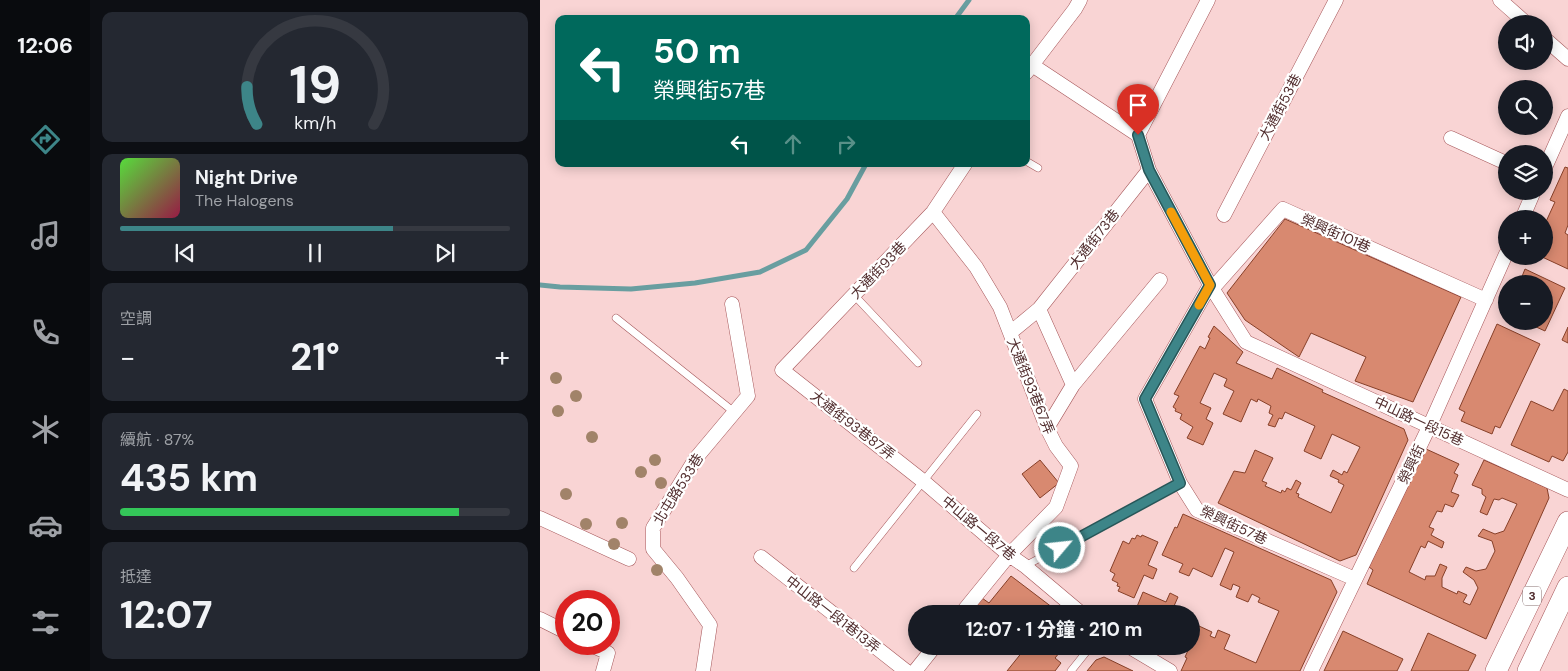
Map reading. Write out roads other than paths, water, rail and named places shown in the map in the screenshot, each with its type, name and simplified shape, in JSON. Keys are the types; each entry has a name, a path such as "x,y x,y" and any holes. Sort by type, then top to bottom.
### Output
{"main road":[{"name":"3","path":"1496,671 1568,522"},
{"name":"3","path":"1528,671 1568,587"}],"street":[{"path":"1030,68 1080,0"},
{"path":"1030,70 1138,135 1208,0"},
{"name":"大通街53巷","path":"1224,215 1336,0"},
{"path":"1500,0 1517,15"},
{"path":"1553,46 1568,59"},
{"path":"1553,150 1568,116"},
{"name":"中山路一段15巷","path":"1138,135 1149,170 1211,287 1246,342 1568,490"},
{"path":"1451,138 1498,159"},
{"name":"大通街93巷","path":"782,370 933,212 963,167"},
{"name":"大通街73巷","path":"1010,332 1040,309 1149,170"},
{"name":"榮興街101巷","path":"1211,287 1283,209 1486,300"},
{"name":"大通街93巷67弄","path":"933,212 976,267 1000,307 1046,428 1056,446 1071,466 1056,507 1009,555"},
{"name":"榮興街","path":"1311,671 1430,425 1501,265"},
{"path":"1046,428 1074,385 1160,280"},
{"name":"榮興街57巷","path":"1211,287 1145,399 1180,483 1197,510 1355,579"},
{"name":"北屯路533巷","path":"703,671 710,625 677,578 653,549 653,528 696,458 748,396 732,304"},
{"path":"1040,309 1074,385"},
{"name":"大通街93巷87弄","path":"782,370 924,481"},
{"name":"中山路一段7巷","path":"924,481 1009,555 1071,605"},
{"path":"540,518 629,559"},
{"path":"968,605 1009,555"},
{"name":"中山路一段1巷13弄","path":"761,557 906,671"},
{"path":"540,619 555,626"},
{"path":"603,671 607,655"},
{"path":"915,671 928,655"},
{"path":"1143,655 1170,671"}],"lane":[{"path":"1030,163 1038,168"},
{"path":"854,295 918,363"},
{"path":"616,318 734,412"},
{"path":"854,568 977,414"},
{"path":"1025,566 1180,483"},
{"path":"1071,671 1084,655"}],"waterway":[{"path":"958,15 969,0"},
{"path":"540,285 631,289 695,283 760,272 806,250 847,199 864,167"}]}
